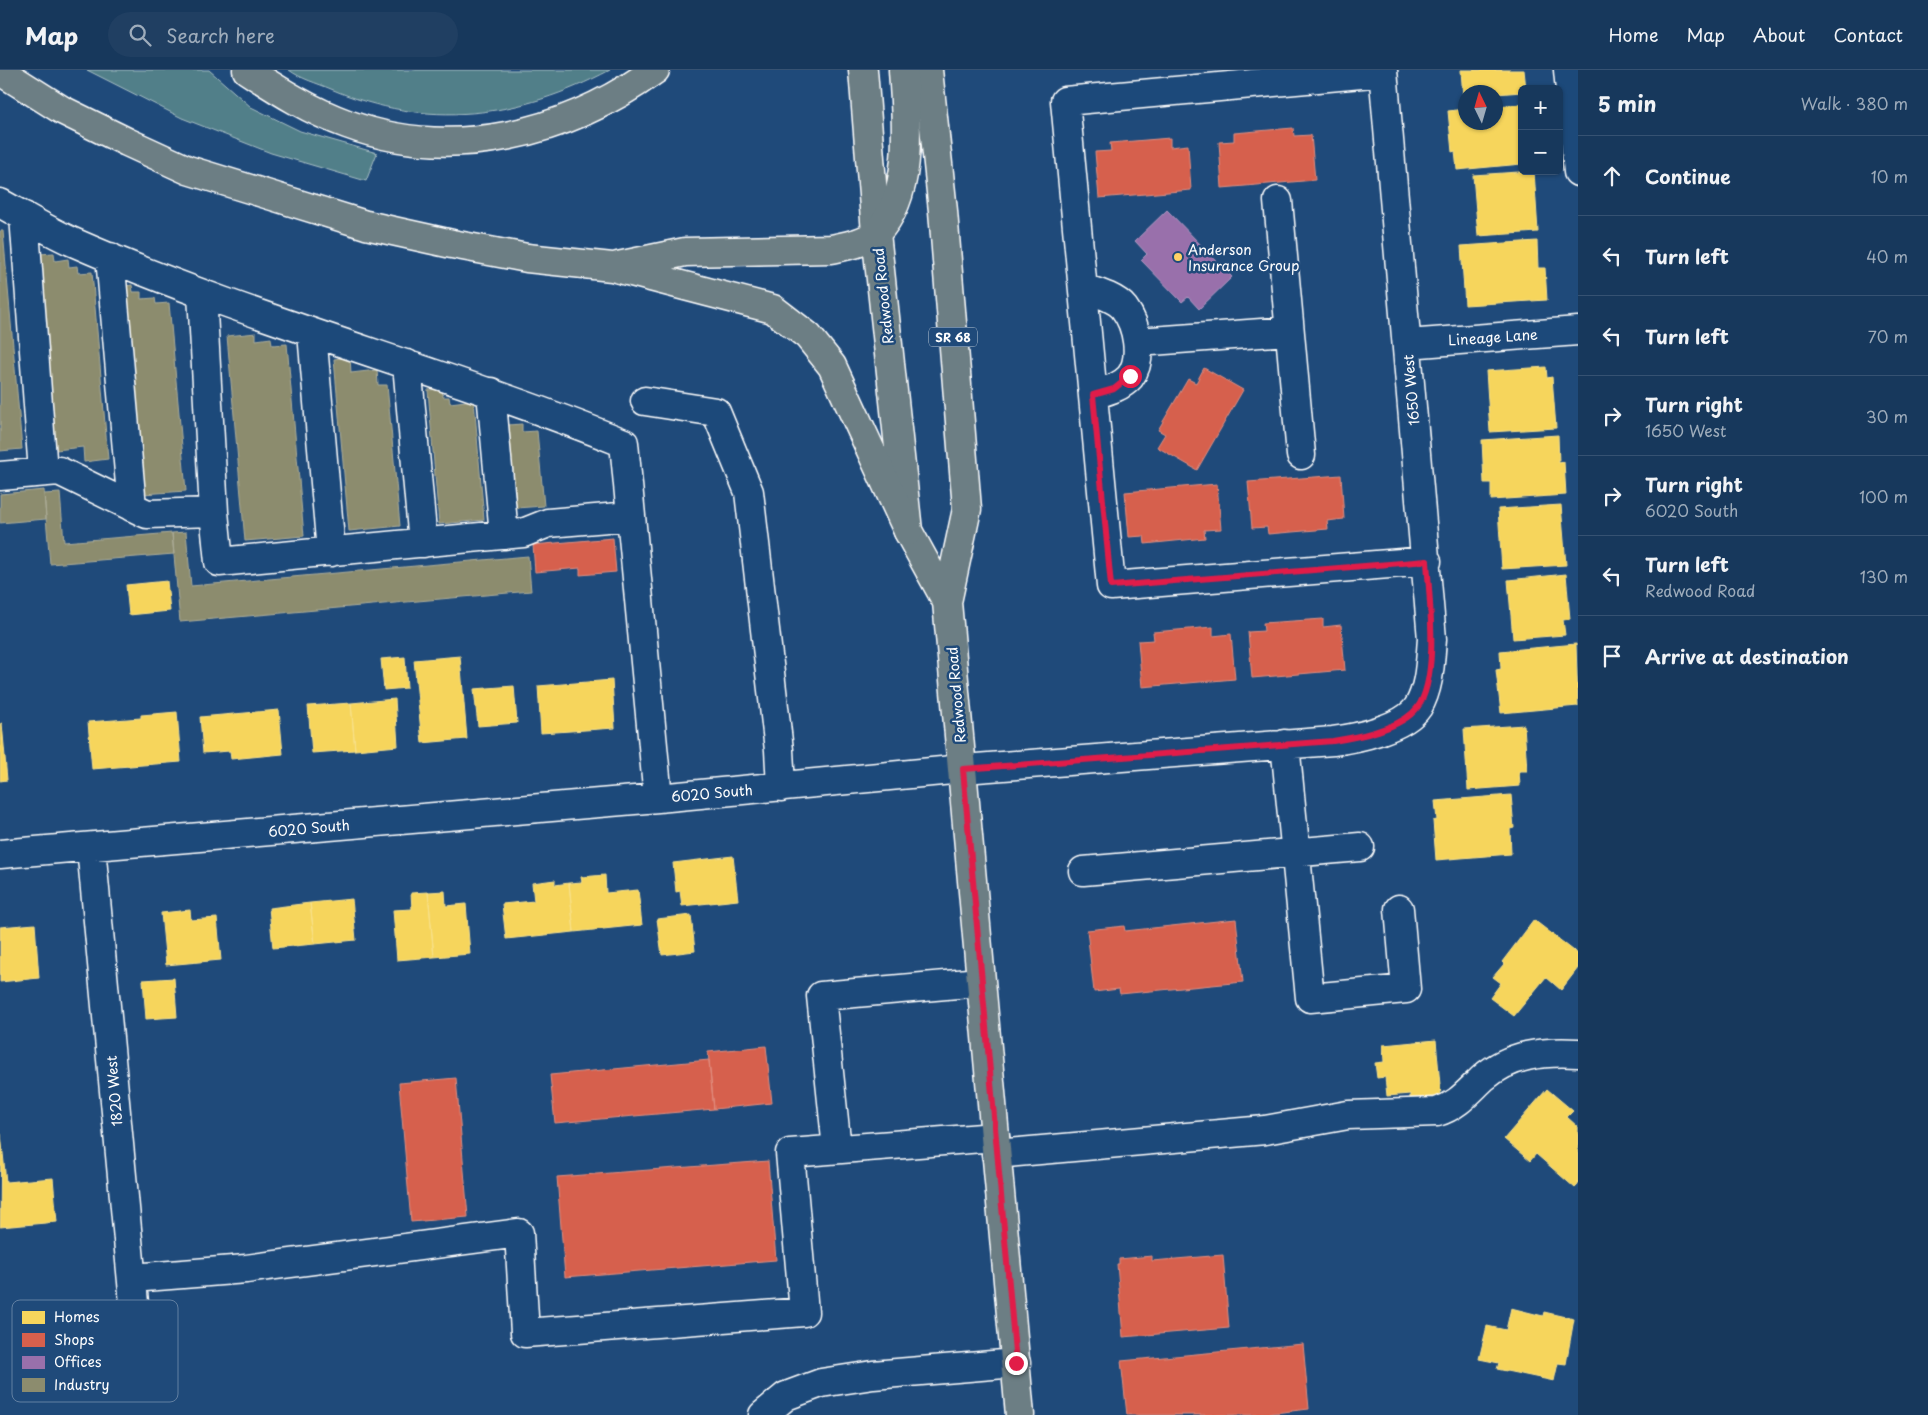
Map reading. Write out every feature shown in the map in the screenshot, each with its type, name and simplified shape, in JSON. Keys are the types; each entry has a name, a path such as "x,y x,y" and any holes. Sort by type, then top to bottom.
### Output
{"main road":[{"path":"247,70 313,110 348,125 385,135 426,141 504,137 541,128 601,104 629,89 655,70"},
{"name":"Redwood Road","path":"863,70 876,232 908,531 948,602"},
{"path":"612,267 685,252 831,249 854,245 876,232 893,208 906,150 903,70"},
{"name":"Redwood Road","path":"928,70 943,212 967,509 948,602 980,982 1020,1415"},
{"path":"0,72 62,110 188,170 366,225 527,258 612,267 774,309 808,336 832,366 908,531"}],"street":[{"path":"1568,70 1578,172"},
{"path":"1383,71 1065,101 1111,586 1427,561"},
{"name":"1650 West","path":"1383,71 1427,561 1432,638 1425,689 1417,708"},
{"path":"1278,201 1301,455"},
{"path":"0,203 72,242 261,317 491,392 624,443 658,798"},
{"path":"24,216 43,472"},
{"path":"110,257 132,507"},
{"path":"1083,288 1123,306 1133,324 1138,342 1135,363 1130,376 1114,389 1093,395"},
{"path":"202,294 214,512 219,562 523,534 548,523 631,516"},
{"path":"1138,342 1289,331"},
{"name":"Lineage Lane","path":"1407,344 1578,331"},
{"path":"312,333 331,552"},
{"path":"407,364 423,543"},
{"path":"491,392 504,535"},
{"path":"645,401 716,412 749,492 779,750 781,786"},
{"path":"0,476 59,471 147,514 214,512"},
{"name":"6020 South","path":"0,854 658,798 963,769 1364,736 1386,728 1417,708"},
{"path":"1285,744 1310,998 1406,989 1398,910"},
{"name":"1820 West","path":"91,847 134,1300"},
{"path":"1083,871 1360,847"},
{"path":"836,1149 821,996 980,982"},
{"path":"132,1278 246,1269 519,1233 525,1333 804,1312 790,1153 836,1149 996,1146 1265,1130 1348,1115 1437,1112 1451,1108 1503,1062 1554,1052 1578,1053"},
{"path":"763,1415 786,1396 821,1383 873,1376 1016,1363"}],"green space":[{"path":"87,70 209,70 251,107 300,131 377,153 366,181 271,153 182,118"},
{"path":"289,70 610,70 542,99 507,108 473,113 438,114 402,110 367,102 309,81"}],"building: Homes":[{"path":"1461,70 1524,70 1526,85 1518,85 1518,92 1503,93 1503,85 1462,85"},
{"path":"1518,104 1518,164 1457,170 1455,151 1452,152 1448,111 1458,110 1458,130 1503,130 1503,105"},
{"path":"1518,172 1518,175 1534,175 1538,232 1478,236 1473,175"},
{"path":"1537,241 1538,268 1545,268 1547,300 1465,305 1461,246"},
{"path":"1546,367 1547,378 1552,377 1556,428 1490,432 1486,371"},
{"path":"1558,435 1559,463 1564,462 1566,495 1491,500 1491,483 1484,483 1482,440"},
{"path":"1561,505 1566,565 1502,569 1498,509"},
{"path":"1566,574 1570,619 1563,620 1565,635 1513,639 1508,580"},
{"path":"167,581 170,611 129,615 126,585"},
{"path":"1576,644 1578,706 1501,713 1496,670 1501,669 1500,651"},
{"path":"460,656 467,739 422,743 414,660"},
{"path":"405,657 407,688 384,690 381,659"},
{"path":"612,680 615,728 541,733 538,686"},
{"path":"514,686 517,723 478,726 474,689"},
{"path":"395,699 398,746 355,750 351,703"},
{"path":"351,703 355,750 312,753 308,706"},
{"path":"279,710 283,754 231,759 230,751 203,753 200,717"},
{"path":"177,712 181,762 92,769 88,722 141,718 141,715"},
{"path":"2,723 7,780 0,781 0,724"},
{"path":"1524,725 1527,771 1519,771 1520,786 1468,790 1464,729"},
{"path":"1511,795 1514,828 1510,829 1511,854 1436,860 1433,821 1437,820 1435,801"},
{"path":"733,856 738,900 682,906 680,891 676,892 673,863"},
{"path":"605,875 606,893 638,890 642,925 574,932 569,883 582,882 581,877"},
{"path":"555,880 555,885 569,883 574,932 506,939 502,904 534,901 532,883"},
{"path":"445,891 446,906 466,904 470,954 434,957 428,892"},
{"path":"428,892 434,957 397,960 393,910 412,909 411,893"},
{"path":"352,899 356,940 315,944 310,903"},
{"path":"310,903 315,944 273,948 269,908"},
{"path":"190,910 191,920 217,918 221,960 166,965 161,913"},
{"path":"691,915 695,951 662,955 657,919"},
{"path":"1534,920 1578,954 1578,968 1561,990 1546,977 1514,1016 1490,998 1501,983 1493,977"},
{"path":"35,924 39,978 0,982 0,927"},
{"path":"174,978 177,1017 146,1019 143,980"},
{"path":"1436,1040 1441,1096 1410,1099 1410,1094 1387,1096 1385,1077 1377,1078 1375,1063 1384,1062 1383,1045"},
{"path":"1547,1089 1573,1111 1567,1117 1578,1127 1578,1185 1575,1188 1536,1154 1530,1161 1504,1139"},
{"path":"1,1134 6,1182 53,1178 57,1222 0,1227"},
{"path":"1511,1308 1543,1316 1544,1312 1574,1319 1566,1364 1558,1363 1554,1381 1497,1369 1499,1363 1479,1359 1487,1326 1506,1330"}],"building: Shops":[{"path":"1293,128 1294,136 1311,135 1315,180 1222,188 1219,142 1234,141 1234,133"},
{"path":"1170,138 1170,147 1188,145 1191,190 1099,198 1095,152 1111,151 1110,143"},
{"path":"1204,368 1243,390 1197,470 1157,447 1165,434 1158,430 1188,379 1196,383"},
{"path":"1341,475 1344,519 1327,521 1328,529 1268,534 1267,527 1252,528 1248,482"},
{"path":"1217,484 1221,529 1204,530 1205,538 1145,544 1144,536 1129,537 1125,492"},
{"path":"613,538 616,572 580,575 580,568 535,572 533,545"},
{"path":"1323,619 1323,627 1341,625 1345,670 1252,678 1248,632 1264,631 1263,623"},
{"path":"1213,627 1213,636 1231,634 1235,679 1142,687 1138,641 1154,640 1153,632"},
{"path":"1236,919 1243,982 1120,994 1119,989 1094,992 1087,930 1124,926 1125,931"},
{"path":"766,1046 772,1103 714,1109 708,1052"},
{"path":"709,1060 714,1109 555,1123 550,1075"},
{"path":"456,1078 468,1217 411,1222 399,1083"},
{"path":"768,1161 776,1260 565,1277 557,1177"},
{"path":"1223,1255 1229,1328 1123,1337 1117,1264 1119,1264 1119,1259 1152,1256 1152,1261"},
{"path":"1303,1344 1309,1409 1256,1415 1127,1415 1121,1361"}],"building: Offices":[{"name":"Anderson Insurance Group","path":"1167,210 1232,277 1199,309 1188,297 1182,302 1141,260 1147,254 1135,241"}],"building: Industry":[{"path":"0,231 3,231 22,449 0,451"},
{"path":"54,253 55,261 68,259 69,267 77,266 78,273 92,272 108,459 84,462 83,447 56,450 39,254"},
{"path":"132,285 133,292 141,292 141,299 155,298 156,304 169,303 186,491 143,494 125,286"},
{"path":"256,333 256,340 271,338 272,345 287,344 304,536 245,541 227,336"},
{"path":"350,357 351,373 377,370 378,385 387,385 400,526 349,531 334,359"},
{"path":"442,389 443,397 449,397 450,403 474,400 484,520 439,524 428,390"},
{"path":"522,424 522,432 537,431 544,506 516,508 508,425"},
{"path":"44,490 46,519 0,523 0,494"},
{"path":"60,493 64,542 172,533 174,554 50,564 44,494"},
{"path":"186,532 191,586 528,556 531,591 180,622 172,533"}],"place":[{"name":"Anderson Insurance Group","path":"1178,257"}],"route":[{"path":"1016,1363 980,982 963,769 1333,741 1364,736 1386,728 1417,708 1425,689 1429,668 1432,638 1427,561 1111,586 1093,395 1114,389 1130,376"}]}
